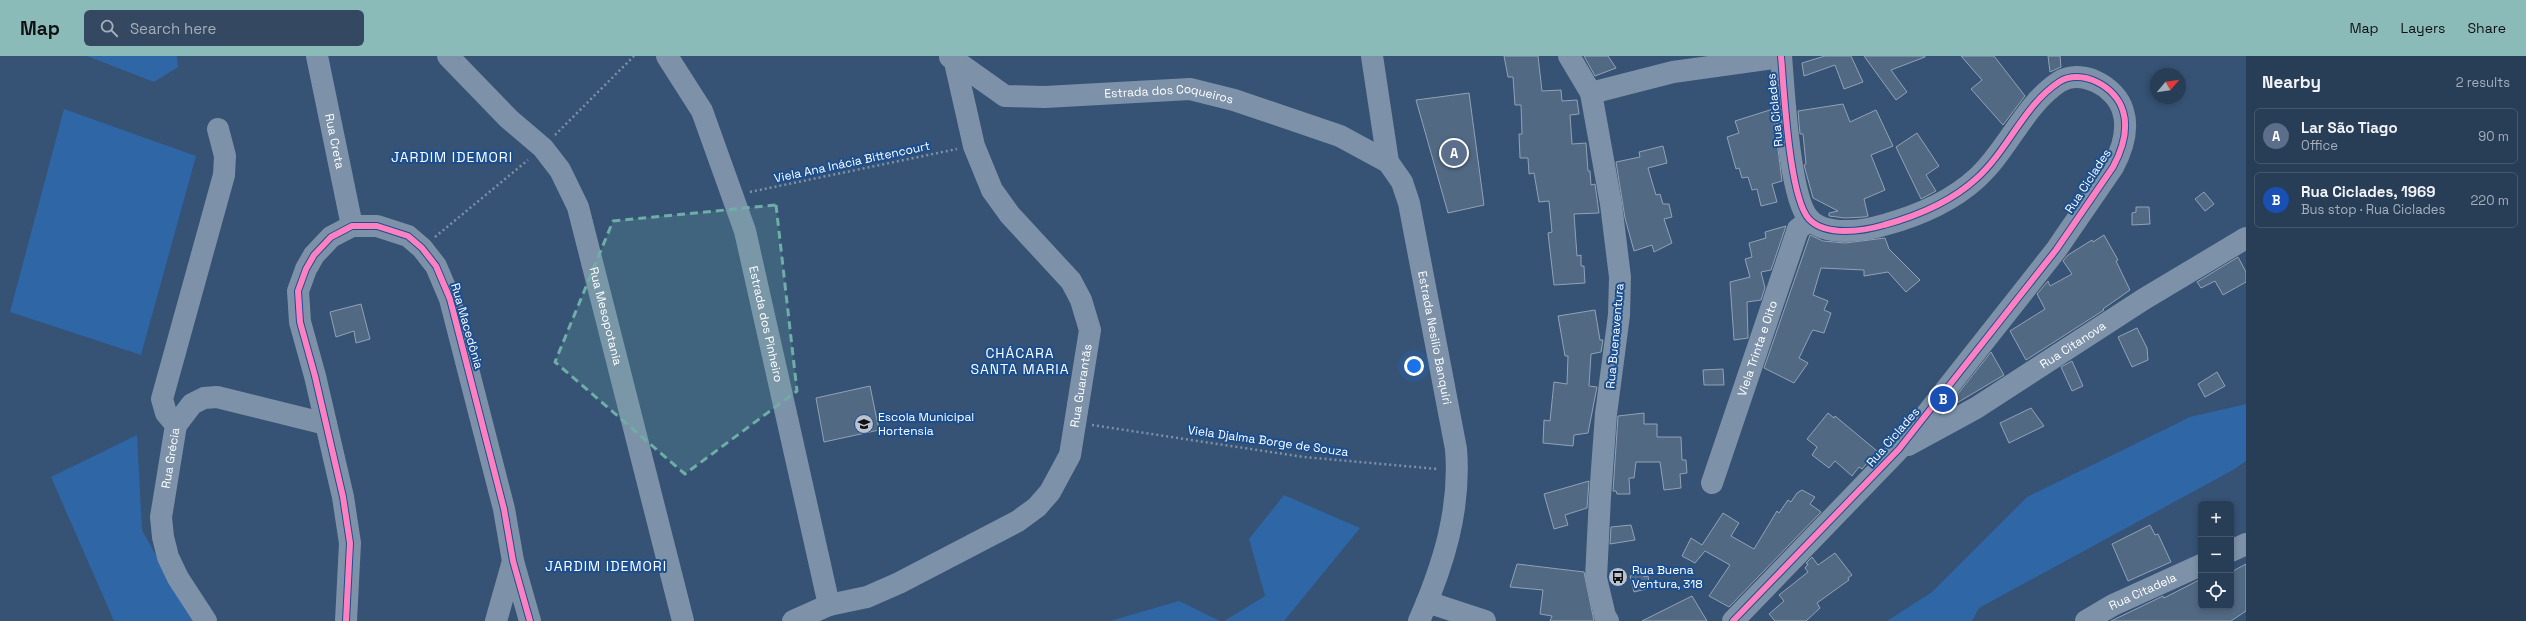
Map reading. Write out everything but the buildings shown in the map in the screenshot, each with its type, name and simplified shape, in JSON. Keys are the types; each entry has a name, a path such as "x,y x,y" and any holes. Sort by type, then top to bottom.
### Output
{"street":[{"name":"Rua Creta","path":"317,56 352,226"},
{"name":"Rua Mesopotania","path":"448,56 509,119 542,148 560,170 578,207 683,621"},
{"name":"Estrada dos Pinheiro","path":"667,56 702,111 734,196 745,231 829,605"},
{"name":"Estrada Nesilio Banquiri","path":"1372,56 1388,162 1402,182 1409,203 1452,427 1458,470 1452,518 1442,566 1423,611"},
{"name":"Rua Buenaventura","path":"1569,56 1591,93 1611,204 1620,277 1619,315 1606,414 1596,578 1605,616 1608,621"},
{"path":"1591,93 1673,72 1780,56"},
{"name":"Rua Ciclades","path":"1733,621 1899,449 2056,250 2106,177 2120,153 2125,134 2123,110 2115,95 2096,81 2073,76 2060,82 2046,92 1993,162 1977,178 1937,204 1896,222 1853,232 1834,230 1810,220 1801,204 1794,176 1780,56"},
{"name":"Estrada dos Coqueiros","path":"952,59 1005,96 1045,97 1190,88 1234,100 1340,136 1388,162"},
{"name":"Rua Guarantãs","path":"829,605 867,597 899,583 1018,521 1037,507 1050,492 1070,455 1090,330 1081,300 1071,281 1010,216 992,190 974,146 952,59"},
{"path":"176,425 166,413 162,399 224,175 225,156 218,129"},
{"name":"Viela Trinta e Oito","path":"1712,482 1798,229 1810,220"},
{"name":"Rua Macedônia","path":"346,621 350,543 344,497 300,322 298,291 306,269 314,255 331,237 352,226 378,226 408,236 422,248 436,266 450,299 504,509 513,561 530,621"},
{"name":"Rua Citanova","path":"1899,449 1976,408 2144,299 2246,238"},
{"name":"Rua Grécia","path":"206,621 178,578 168,557 163,537 161,517 176,425 192,404 204,398 217,397 326,424"},
{"path":"2234,550 2246,544"},
{"path":"496,621 513,561"},
{"name":"Rua Citadela","path":"2086,621 2118,613 2198,567"},
{"path":"793,621 829,605"},
{"path":"1423,611 1485,621"}],"path":[{"path":"422,248 542,148 596,91 634,56"}],"highlighted area":[{"path":"776,205 797,391 685,474 555,362 613,221"}],"shaded area":[{"path":"87,56 177,56 178,67 154,82"},
{"path":"64,109 196,156 141,355 10,312"},
{"path":"2246,404 2246,461 2233,470 1979,608 1972,621 1887,621 1932,592 2027,497 2190,417"},
{"path":"137,435 142,530 193,621 114,621 51,477"},
{"path":"1284,495 1360,528 1284,621 1224,621 1265,596 1249,539"},
{"path":"1179,601 1220,621 1110,621"}],"cycle path":[{"path":"1733,621 1899,449 2056,250 2113,167 2122,147 2125,133 2125,118 2123,111 2113,94 2097,82 2087,78 2068,78 2059,82 2036,103 1988,167 1967,187 1945,201 1921,213 1876,227 1845,231 1825,228 1816,225 1809,219 1802,207 1797,189 1792,167 1781,56"},
{"path":"346,621 350,543 343,497 315,376 300,322 298,291 306,269 314,255 331,237 352,226 377,226 408,236 422,248 436,266 450,299 504,509 513,561 530,621"}],"place":[{"name":"Lar São Tiago","path":"1454,153"},
{"name":"Rua Ciclades, 1969","path":"1943,399"},
{"name":"Escola Municipal Hortensia","path":"864,424"},
{"name":"Rua Buena Ventura, 318","path":"1618,577"}],"district":[{"name":"JARDIM IDEMORI","path":"452,157"},
{"name":"CHÁCARA SANTA MARIA","path":"1020,362"},
{"name":"JARDIM IDEMORI","path":"606,566"}]}
